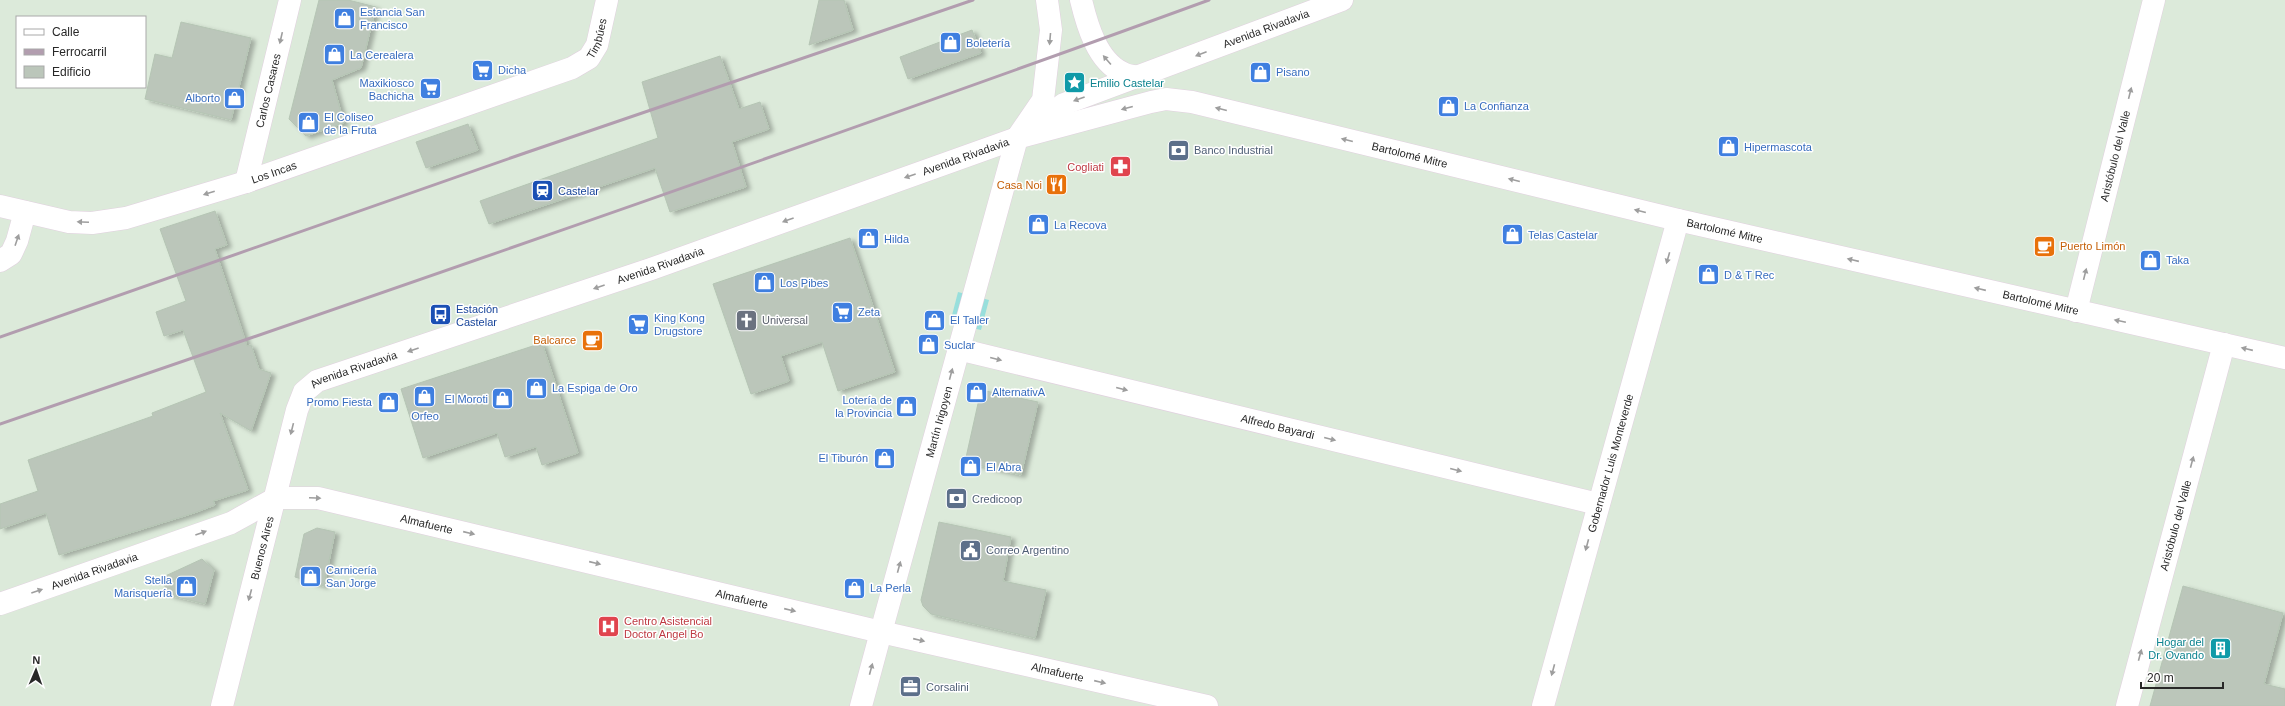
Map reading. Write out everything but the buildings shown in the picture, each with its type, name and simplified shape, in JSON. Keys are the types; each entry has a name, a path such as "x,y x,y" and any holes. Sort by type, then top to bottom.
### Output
{"street":[{"name":"Carlos Casares","path":"246,182 290,0"},
{"name":"Timbúes","path":"572,68 589,58 597,45 607,0"},
{"name":"Martín Irigoyen","path":"861,706 1017,138 1043,100 1051,30 1046,0"},
{"path":"1080,0 1090,32 1102,53 1112,66 1123,74 1141,77"},
{"name":"Avenida Rivadavia","path":"1017,138 1064,104 1141,77 1342,0"},
{"name":"Aristóbulo del Valle","path":"2076,312 2154,0"},
{"name":"Los Incas","path":"0,206 69,222 92,222 126,218 246,182 572,68"},
{"name":"Avenida Rivadavia","path":"304,392 317,380 650,270 1017,138 1166,99"},
{"name":"Bartolomé Mitre","path":"1166,99 1192,102 1678,220 2076,312 2285,358"},
{"path":"0,261 11,254 17,241 25,212"},
{"name":"Gobernador Luis Monteverde","path":"1543,706 1678,220"},
{"name":"Aristóbulo del Valle","path":"2127,706 2224,344"},
{"name":"Alfredo Bayardi","path":"958,349 1598,504"},
{"name":"Buenos Aires","path":"222,706 276,498 297,410 304,392"},
{"name":"Avenida Rivadavia","path":"0,604 231,523 276,498"},
{"name":"Almafuerte","path":"276,498 318,498 881,632 1207,706"}],"shaded area":[{"path":"958,292 989,300 981,330 950,323"}],"railway":[{"path":"0,337 525,153 973,0"},
{"path":"0,424 606,215 1209,0"}],"place":[{"name":"Estancia San Francisco","path":"344,18"},
{"name":"Boletería","path":"951,43"},
{"name":"La Cerealera","path":"334,55"},
{"name":"Dicha","path":"483,70"},
{"name":"Pisano","path":"1261,72"},
{"name":"Emilio Castelar","path":"1075,83"},
{"name":"Maxikiosco Bachicha","path":"430,89"},
{"name":"Alborto","path":"235,98"},
{"name":"La Confianza","path":"1449,106"},
{"name":"El Coliseo de la Fruta","path":"309,123"},
{"name":"Hipermascota","path":"1728,147"},
{"name":"Banco Industrial","path":"1178,150"},
{"name":"Cogliati","path":"1120,167"},
{"name":"Casa Noi","path":"1057,185"},
{"name":"Castelar","path":"543,191"},
{"name":"La Recova","path":"1038,225"},
{"name":"Telas Castelar","path":"1512,235"},
{"name":"Hilda","path":"869,239"},
{"name":"Puerto Limón","path":"2045,246"},
{"name":"Taka","path":"2150,260"},
{"name":"D & T Rec","path":"1709,275"},
{"name":"Los Pibes","path":"764,283"},
{"name":"Zeta","path":"843,312"},
{"name":"Estación Castelar","path":"441,315"},
{"name":"Universal","path":"747,320"},
{"name":"El Taller","path":"934,320"},
{"name":"King Kong Drugstore","path":"639,324"},
{"name":"Balcarce","path":"592,340"},
{"name":"Suclar","path":"929,345"},
{"name":"La Espiga de Oro","path":"537,388"},
{"name":"AlternativA","path":"976,392"},
{"name":"Orfeo","path":"425,396"},
{"name":"El Moroti","path":"503,399"},
{"name":"Promo Fiesta","path":"388,402"},
{"name":"Lotería de la Provincia","path":"907,406"},
{"name":"El Tiburón","path":"884,458"},
{"name":"El Abra","path":"970,467"},
{"name":"Credicoop","path":"957,499"},
{"name":"Correo Argentino","path":"971,550"},
{"name":"Carnicería San Jorge","path":"311,576"},
{"name":"Stella Marisquería","path":"187,586"},
{"name":"La Perla","path":"855,588"},
{"name":"Centro Asistencial Doctor Angel Bo","path":"608,627"},
{"name":"Hogar del Dr. Ovando","path":"2220,648"},
{"name":"Corsalini","path":"911,687"}]}
